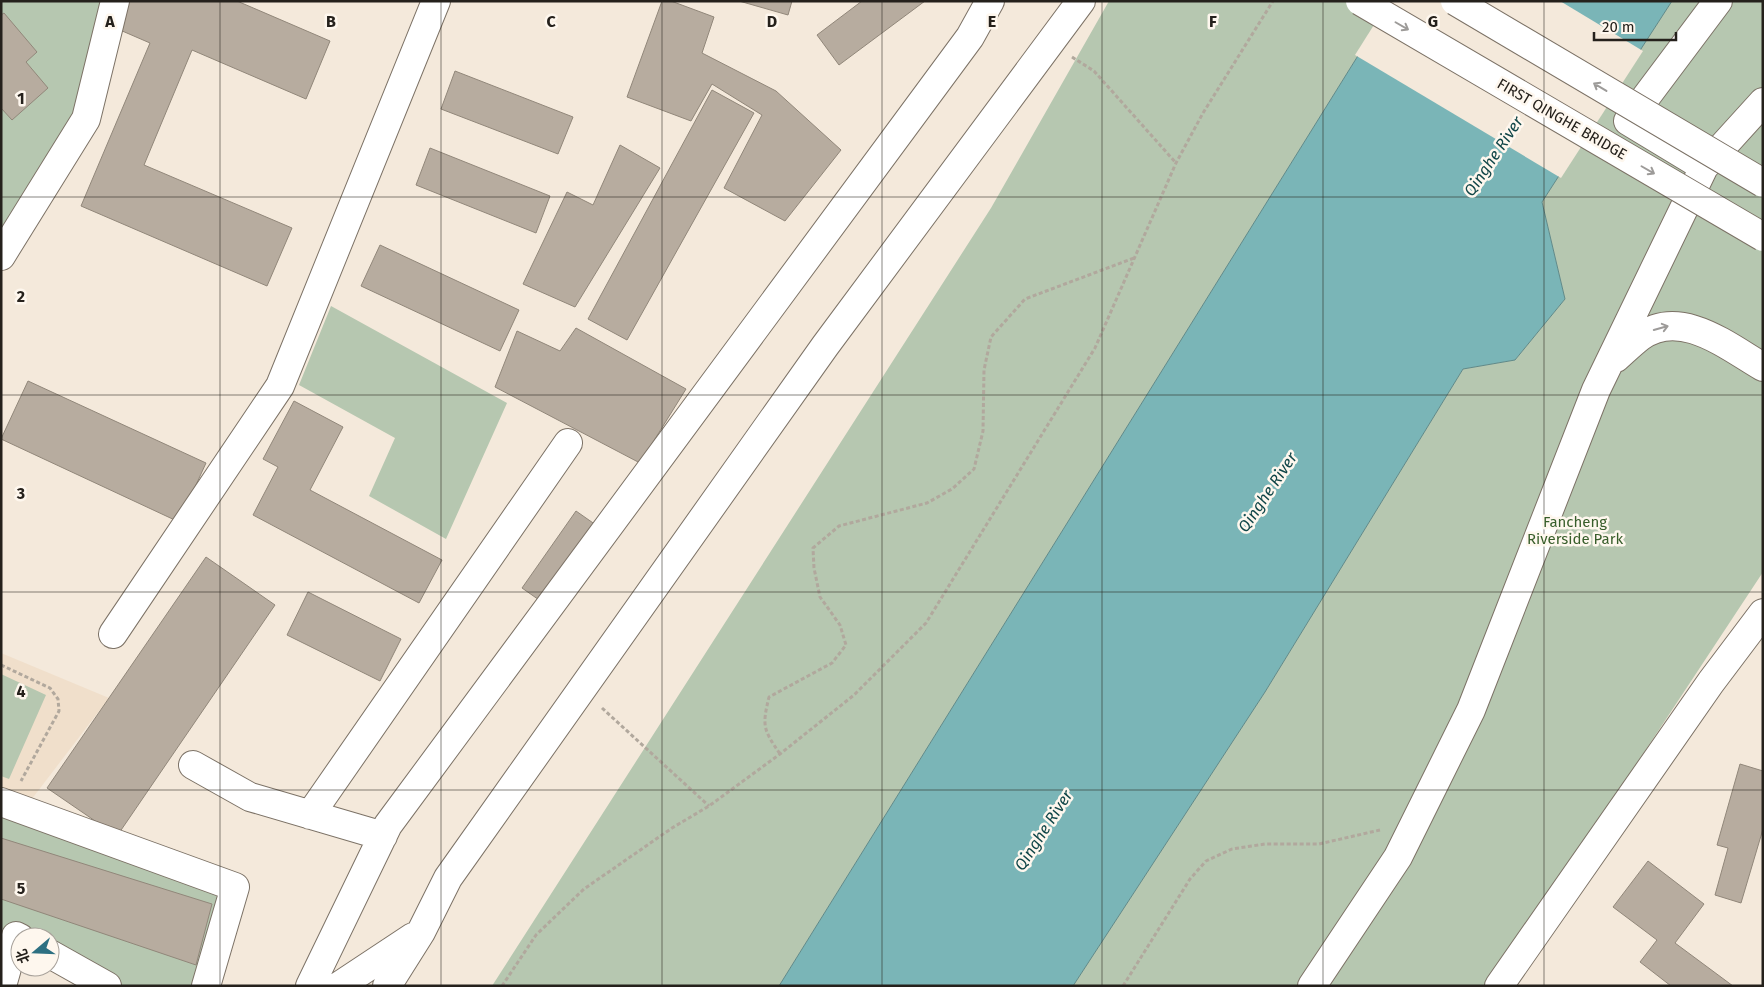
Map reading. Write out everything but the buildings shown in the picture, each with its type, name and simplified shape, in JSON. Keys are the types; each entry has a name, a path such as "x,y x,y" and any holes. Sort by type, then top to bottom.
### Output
{"street":[{"path":"1,256 86,118 115,1"},
{"path":"113,634 280,386 436,1"},
{"path":"310,986 394,817 970,37 990,1"},
{"path":"387,986 421,932 448,878 825,346 1081,1"},
{"name":"FIRST QINGHE BRIDGE","path":"1360,1 1763,237"},
{"path":"1455,1 1763,183"},
{"path":"1704,167 1628,121 1718,1"},
{"path":"1312,986 1398,857 1471,710 1596,390 1704,167 1763,102"},
{"path":"1608,366 1641,336 1661,327 1678,325 1701,331 1763,367"},
{"path":"310,814 568,443"},
{"path":"1499,986 1711,682 1763,613"},
{"path":"193,765 250,797 383,836"},
{"path":"10,794 235,887 206,986"},
{"path":"340,986 421,932"},
{"path":"2,986 10,957"},
{"path":"60,960 107,986"}],"path":[{"path":"502,986 536,935 584,890 672,828 709,806 780,754 854,695 926,623 1095,348 1176,163 1203,113 1273,1"},
{"path":"1050,42 1094,71 1176,163"},
{"path":"780,754 770,739 764,721 769,697 832,663 846,646 840,625 820,597 814,568 813,548 839,526 927,503 952,488 974,469 983,431 984,370 991,337 1025,299 1134,258"},
{"path":"1,665 50,688 58,699 59,711 10,794"},
{"path":"582,689 709,806"},
{"path":"1123,986 1190,879 1206,861 1232,849 1265,844 1319,844 1377,831 1385,827"}],"shaded area":[{"path":"1,653 109,698 28,804 1,793"}],"green space":[{"path":"1,1 115,1 86,119 1,256"},
{"path":"1109,1 1392,1 779,986 492,986 991,208"},
{"name":"Fancheng Riverside Park","path":"1672,1 1763,1 1763,572 1490,986 1073,986 1265,692 1463,369 1515,360 1565,299 1542,202"},
{"path":"331,306 507,403 446,539 369,496 395,438 299,385"},
{"path":"1,674 46,695 9,779 1,776"},
{"path":"1,802 235,887 206,986 107,986 60,960 60,927 10,927 10,963 1,986"}],"water":[{"name":"Qinghe River","path":"1392,1 1672,1 1542,202 1565,299 1515,360 1463,369 1265,692 1073,986 779,986"}],"pier":[{"path":"1389,1 1560,1 1643,51 1561,178 1355,55"}]}
